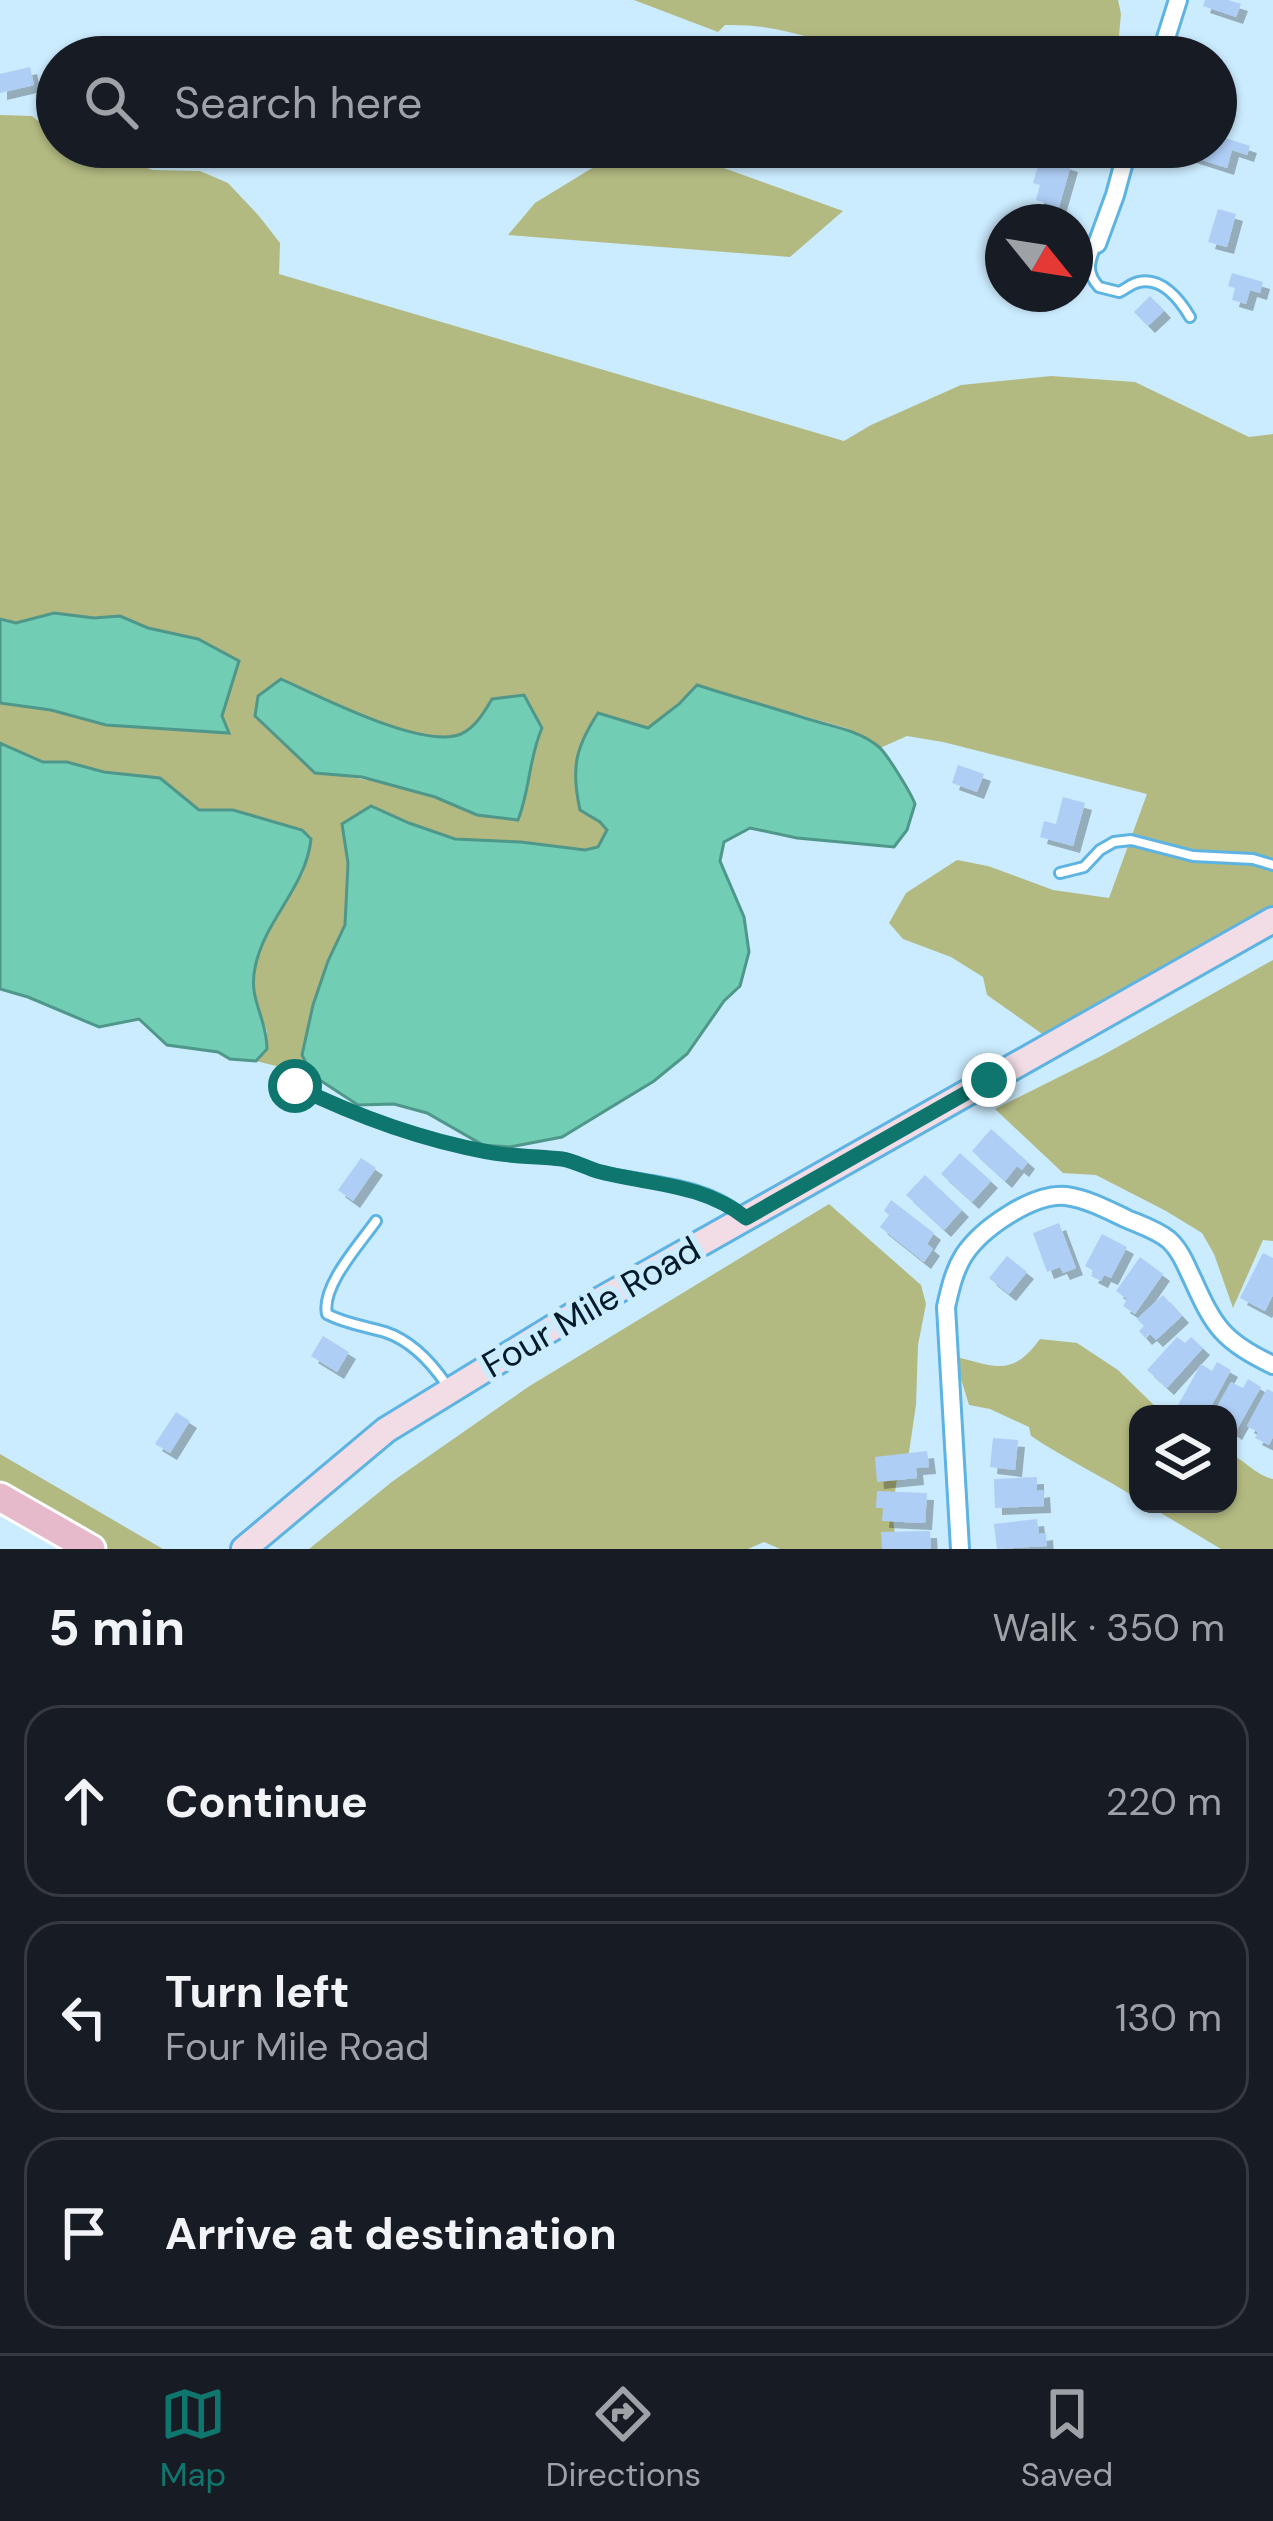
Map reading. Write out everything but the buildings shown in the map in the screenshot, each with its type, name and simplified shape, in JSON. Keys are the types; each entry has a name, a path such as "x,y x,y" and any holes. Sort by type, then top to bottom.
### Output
{"main road":[{"name":"Four Mile Road","path":"244,1549 386,1430 450,1390 572,1316 1273,920"},
{"path":"0,1497 91,1549"}],"street":[{"path":"1167,36 1178,0"},
{"path":"1097,244 1122,168"},
{"path":"960,1549 946,1307 952,1279 965,1254 983,1233 1016,1211 1062,1196 1091,1202 1161,1234 1181,1255 1210,1318 1225,1336 1273,1365"}],"lane":[{"path":"1097,244 1089,272 1099,287 1119,292 1140,281 1158,284 1190,317"},
{"path":"1060,873 1084,867 1114,842 1131,840 1192,856 1273,865"},
{"path":"295,1086 360,1115 456,1145 566,1160 700,1192 746,1218"},
{"path":"376,1221 327,1294 327,1314 407,1343 434,1367 450,1390"}],"shaded area":[{"path":"634,0 1118,0 1121,14 1119,36 804,36 725,25 718,32"},
{"path":"0,115 36,119 36,168 200,171 228,183 280,243 279,274 844,441 961,385 1051,376 1135,382 1249,437 1273,434 1273,910 1048,1038 987,995 983,977 951,957 903,939 889,923 906,893 957,860 1053,890 1109,898 1147,794 943,742 907,736 880,748 846,728 698,686 648,728 580,810 608,830 598,847 585,850 455,839 371,806 342,824 348,863 345,925 313,1005 302,1055 312,1075 256,1061 267,1049 267,1031 253,993 255,966 273,918 303,874 311,839 303,830 233,810 199,810 160,778 43,762 0,743 0,703 106,725 228,733 222,716 239,662 198,639 120,616 54,613 16,624 0,619","holes":["281,679 371,719 444,737 461,734 475,723 492,699 542,728 534,747 477,815 398,787 315,773"]},
{"path":"592,168 724,168 843,211 790,257 508,235 535,203"},
{"path":"54,613 120,616 198,639 239,661 222,716 229,733 106,725 0,703 0,619 16,623"},
{"path":"281,679 371,719 444,737 471,728 492,699 524,695 542,728 518,820 477,815 435,797 362,777 315,773 255,716 258,696"},
{"path":"697,685 871,741 887,757 915,804 907,830 894,847 797,838 750,828 724,842 720,861 744,917 749,952 740,986 687,1054 654,1081 562,1137 510,1147 483,1145 427,1113 394,1104 358,1105 312,1075 302,1055 313,1005 345,925 348,863 342,824 371,806 455,839 585,850 598,847 607,830 580,810 576,782 577,759 590,726 598,713 648,728"},
{"path":"0,743 43,762 160,778 199,810 233,810 302,830 311,839 308,857 267,934 255,968 254,990 267,1049 256,1061 167,1045 139,1019 99,1027 0,989"},
{"path":"1273,960 1273,1241 1263,1240 1233,1308 1202,1233 1096,1175 1063,1173 995,1109"},
{"path":"829,1204 921,1285 926,1304 909,1452 897,1479 892,1512 897,1549 780,1549 764,1542 748,1549 309,1549 393,1481 528,1387"},
{"path":"1040,1339 1077,1343 1118,1370 1154,1405 1129,1405 1129,1494 1031,1436 1029,1427 969,1405 956,1363 960,1358 1005,1366"},
{"path":"0,1454 163,1549 106,1549 0,1488"},
{"path":"1237,1458 1273,1479 1273,1549 1221,1549 1161,1513 1237,1513"}],"route":[{"path":"295,1086 360,1115 456,1145 566,1160 700,1192 746,1218 989,1080"}]}
